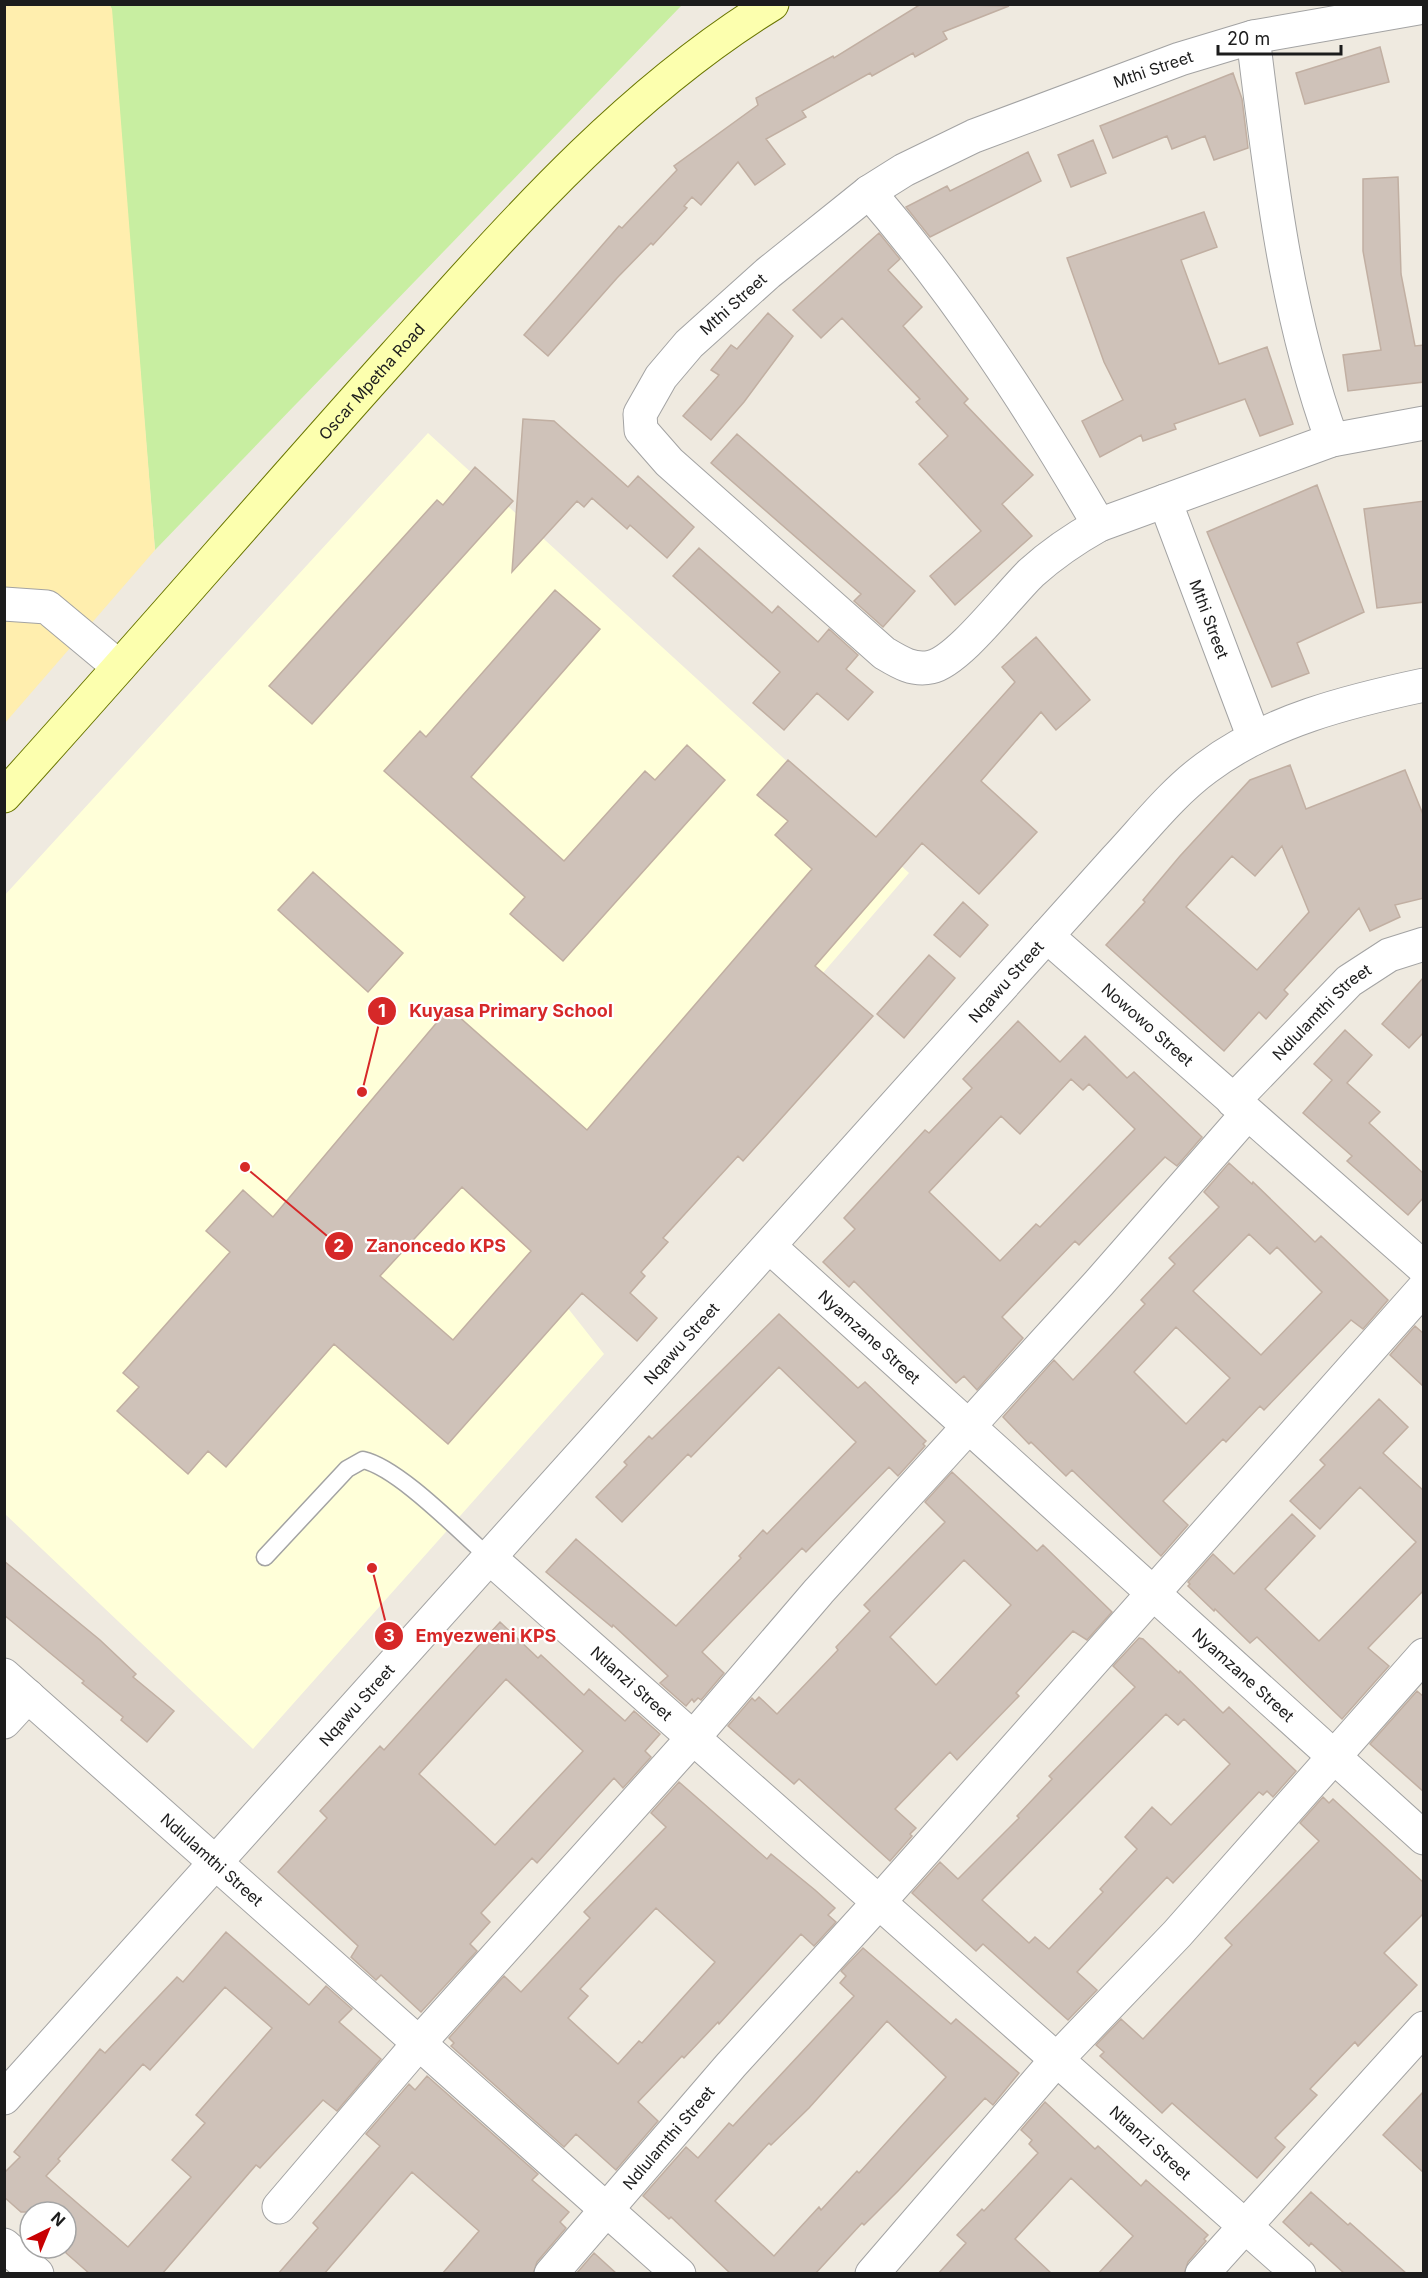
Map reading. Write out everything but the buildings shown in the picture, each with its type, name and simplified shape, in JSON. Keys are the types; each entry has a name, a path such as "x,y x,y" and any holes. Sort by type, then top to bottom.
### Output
{"street":[{"name":"Oscar Mpetha Road","path":"4,796 372,380 567,166 645,97 727,34 772,4"},
{"name":"Mthi Street","path":"1424,7 1253,37 1097,88 934,154 870,192 768,273 682,352 654,386 640,414 641,430 649,442 884,653 914,668 932,667 951,658 1032,573 1075,538 1099,525 1332,440 1424,423"},
{"path":"1253,37 1273,192 1289,282 1316,391 1332,440"},
{"path":"870,192 968,316 1059,456 1099,525"},
{"name":"Mthi Street","path":"1165,501 1254,738"},
{"path":"4,604 47,607 119,667"},
{"name":"Nqawu Street","path":"4,2098 1181,789 1207,767 1254,738 1371,696 1424,685"},
{"name":"Nowowo Street","path":"1047,936 1424,1268"},
{"name":"Ndlulamthi Street","path":"1240,1107 1349,981 1389,956 1424,944"},
{"path":"279,2207 420,2042 693,1737 819,1591 1099,1283 1240,1107"},
{"name":"Nyamzane Street","path":"770,1247 1424,1838"},
{"path":"879,1902 1424,1288"},
{"name":"Ntlanzi Street","path":"490,1558 1058,2058 1299,2274"},
{"path":"872,2274 1058,2058 1177,1934 1424,1656"},
{"path":"4,1722 16,1685"},
{"name":"Ndlulamthi Street","path":"16,1685 679,2274"},
{"name":"Ndlulamthi Street","path":"551,2274 731,2065 879,1902"},
{"path":"1202,2274 1244,2224 1424,2028"},
{"path":"4,2245 37,2274"}],"lane":[{"path":"265,1557 347,1469 363,1460 381,1467 400,1479 490,1558"}],"shaded area":[{"path":"428,433 909,873 552,1288 604,1354 253,1749 5,1514 4,896"}],"green space":[{"path":"110,5 682,5 155,550"}],"sand":[{"path":"5,5 110,5 112,9 155,550 5,723"}],"place":[{"name":"Kuyasa Primary School","path":"362,1092"},
{"name":"Zanoncedo KPS","path":"245,1167"},
{"name":"Emyezweni KPS","path":"372,1568"}]}
